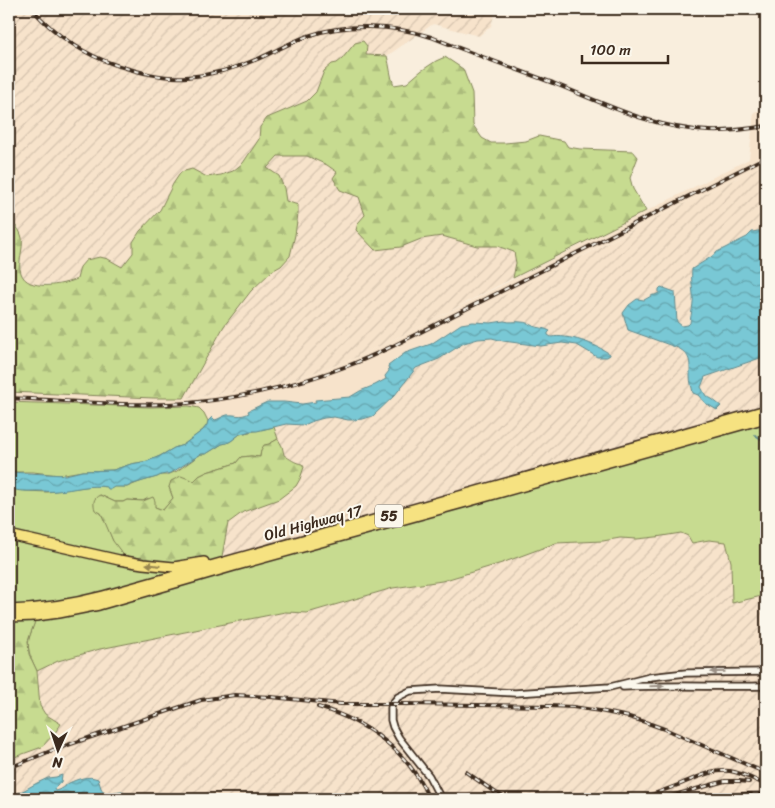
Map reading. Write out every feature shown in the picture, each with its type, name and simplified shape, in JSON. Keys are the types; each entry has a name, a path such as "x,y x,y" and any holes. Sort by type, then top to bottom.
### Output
{"main road":[{"name":"Old Highway 17","path":"9,610 32,609 103,596 766,410"},
{"name":"Old Highway 17","path":"9,617 59,613 99,605 766,418"},
{"path":"9,535 143,564 174,567 200,562 219,563"}],"street":[{"path":"609,687 650,677 686,673 766,672"},
{"path":"441,799 429,776 399,738 393,727 391,720 392,704 398,697 410,691 440,689 515,693 673,685 766,686"}],"shaded area":[{"path":"9,9 496,9 491,26 479,36 433,24 387,56 366,55 355,43 342,59 324,71 316,92 307,101 267,118 260,127 259,139 243,163 233,171 207,177 200,174 173,184 160,210 140,231 133,242 133,253 122,267 108,259 99,257 86,260 80,267 77,279 67,283 32,285 24,279 21,273 19,228 9,220"},
{"path":"766,108 766,164 663,214 538,279 474,318 473,322 461,324 431,344 405,353 394,360 386,379 350,397 315,400 316,402 303,404 267,402 249,411 250,413 244,416 224,416 217,420 214,420 212,417 208,421 204,413 189,406 150,407 9,402 9,392 154,398 184,398 221,394 283,383 348,361 421,326 749,159 754,112"},
{"path":"278,156 307,156 337,172 359,197 366,215 358,223 401,247 421,239 442,236 477,246 497,246 514,252 516,263 513,278 421,326 348,361 283,383 243,391 184,398 224,326 251,291 290,256 295,235 298,205 286,201 284,188 267,168"},
{"path":"766,164 766,228 764,231 752,232 747,237 717,252 692,269 693,295 688,325 682,326 677,322 675,292 661,287 659,293 655,296 653,295 644,300 637,299 629,305 628,330 684,351 689,360 690,377 693,387 705,403 717,410 721,405 706,396 701,387 705,377 766,356 766,410 221,562 228,523 243,512 279,499 297,463 284,455 274,427 286,424 304,425 324,418 334,417 353,420 373,416 395,395 416,368 439,359 464,343 478,339 492,338 541,346 562,343 577,345 597,357 606,351 589,343 567,337 548,336 550,331 546,329 516,322 473,322 474,318 483,306 663,214"},
{"path":"681,532 688,536 692,543 709,540 726,541 731,562 732,603 766,595 766,799 9,799 9,759 42,747 60,724 45,714 40,706 37,671 58,661 100,649 285,612 307,613 393,588 442,581 502,563 556,543 603,541 620,538 637,539"}],"green space":[{"path":"363,41 367,46 366,55 387,56 394,85 407,83 421,71 445,57 463,69 472,93 473,125 482,138 491,143 526,141 539,136 564,141 568,147 580,149 633,151 638,157 630,178 633,189 646,211 513,278 516,263 514,252 497,246 477,246 442,236 421,239 401,247 375,250 356,230 358,223 365,215 359,197 340,190 333,178 337,172 307,156 278,156 267,168 279,176 284,188 286,201 298,205 295,235 290,256 251,291 224,326 184,398 9,392 9,220 21,235 20,269 25,279 30,283 55,285 77,279 80,267 86,260 100,257 122,267 133,253 133,242 140,231 160,210 181,172 192,169 207,177 233,171 243,163 259,139 260,127 267,118 307,101 316,92 324,71 342,59 355,43"},
{"path":"9,402 150,407 189,406 199,408 208,421 203,430 183,445 148,461 113,470 82,471 59,475 9,472"},
{"path":"766,418 766,595 732,603 731,562 726,542 709,540 692,543 688,536 681,533 637,539 620,538 603,541 556,543 502,563 442,581 393,588 307,613 285,612 100,649 58,661 37,671 30,655 29,638 37,616"},
{"path":"274,427 278,439 261,450 260,457 241,457 236,463 207,472 194,481 188,478 169,487 173,498 163,510 155,507 148,498 143,501 127,500 115,502 100,495 98,511 105,520 113,541 200,563 103,596 9,609 10,488 47,492 92,486 127,487 177,471 201,454 206,454 240,434"},
{"path":"278,439 284,455 302,464 304,467 300,479 296,486 279,499 243,512 228,523 221,562 131,562 113,541 101,513 95,510 94,501 100,495 115,502 127,500 143,501 153,497 155,507 163,510 173,498 169,487 171,481 181,476 194,481 207,472 236,463 241,457 260,457 264,445"},
{"path":"37,616 28,641 29,654 37,671 40,706 45,714 61,724 42,747 9,759 9,617"}],"water":[{"path":"766,228 766,356 705,377 701,387 706,396 721,406 717,410 693,393 688,356 678,348 628,330 623,313 637,299 644,300 659,293 661,287 675,292 677,322 682,326 688,325 690,323 693,301 692,269 717,252 747,237 752,232"},
{"path":"504,321 526,323 546,329 550,331 548,335 551,337 558,336 582,341 610,355 607,357 597,357 577,345 562,343 541,346 492,338 478,339 464,343 439,359 416,368 395,395 373,416 353,420 334,417 324,418 304,425 286,424 240,434 206,454 201,454 171,473 127,487 108,489 107,487 95,486 52,491 9,489 9,472 65,475 82,471 113,470 148,461 183,445 203,430 212,417 215,420 227,415 243,415 267,402 302,404 316,402 315,400 350,397 386,379 385,376 389,371 388,366 405,353 431,344 461,324"},
{"path":"62,775 61,782 54,789 55,791 76,780 91,777 98,779 103,791 110,793 122,791 127,799 9,799 9,795 19,793 48,778"}],"waterway":[{"path":"755,435 766,442"}],"railway":[{"path":"32,9 70,43 92,55 124,68 160,76 187,77 206,75 251,62 302,38 322,32 353,27 386,28 431,37 629,114 668,125 716,131 766,126"},
{"path":"9,398 109,404 191,403 261,392 329,373 395,345 766,157"},
{"path":"9,768 53,750 201,700 235,695 341,704 573,707 629,717 645,722 766,773"},
{"path":"318,707 353,721 384,740 410,766 429,799"},
{"path":"638,799 703,775 723,771 735,772 766,785"},
{"path":"466,772 508,799"},
{"path":"660,799 725,781 749,782"},
{"path":"709,799 766,794"}]}
